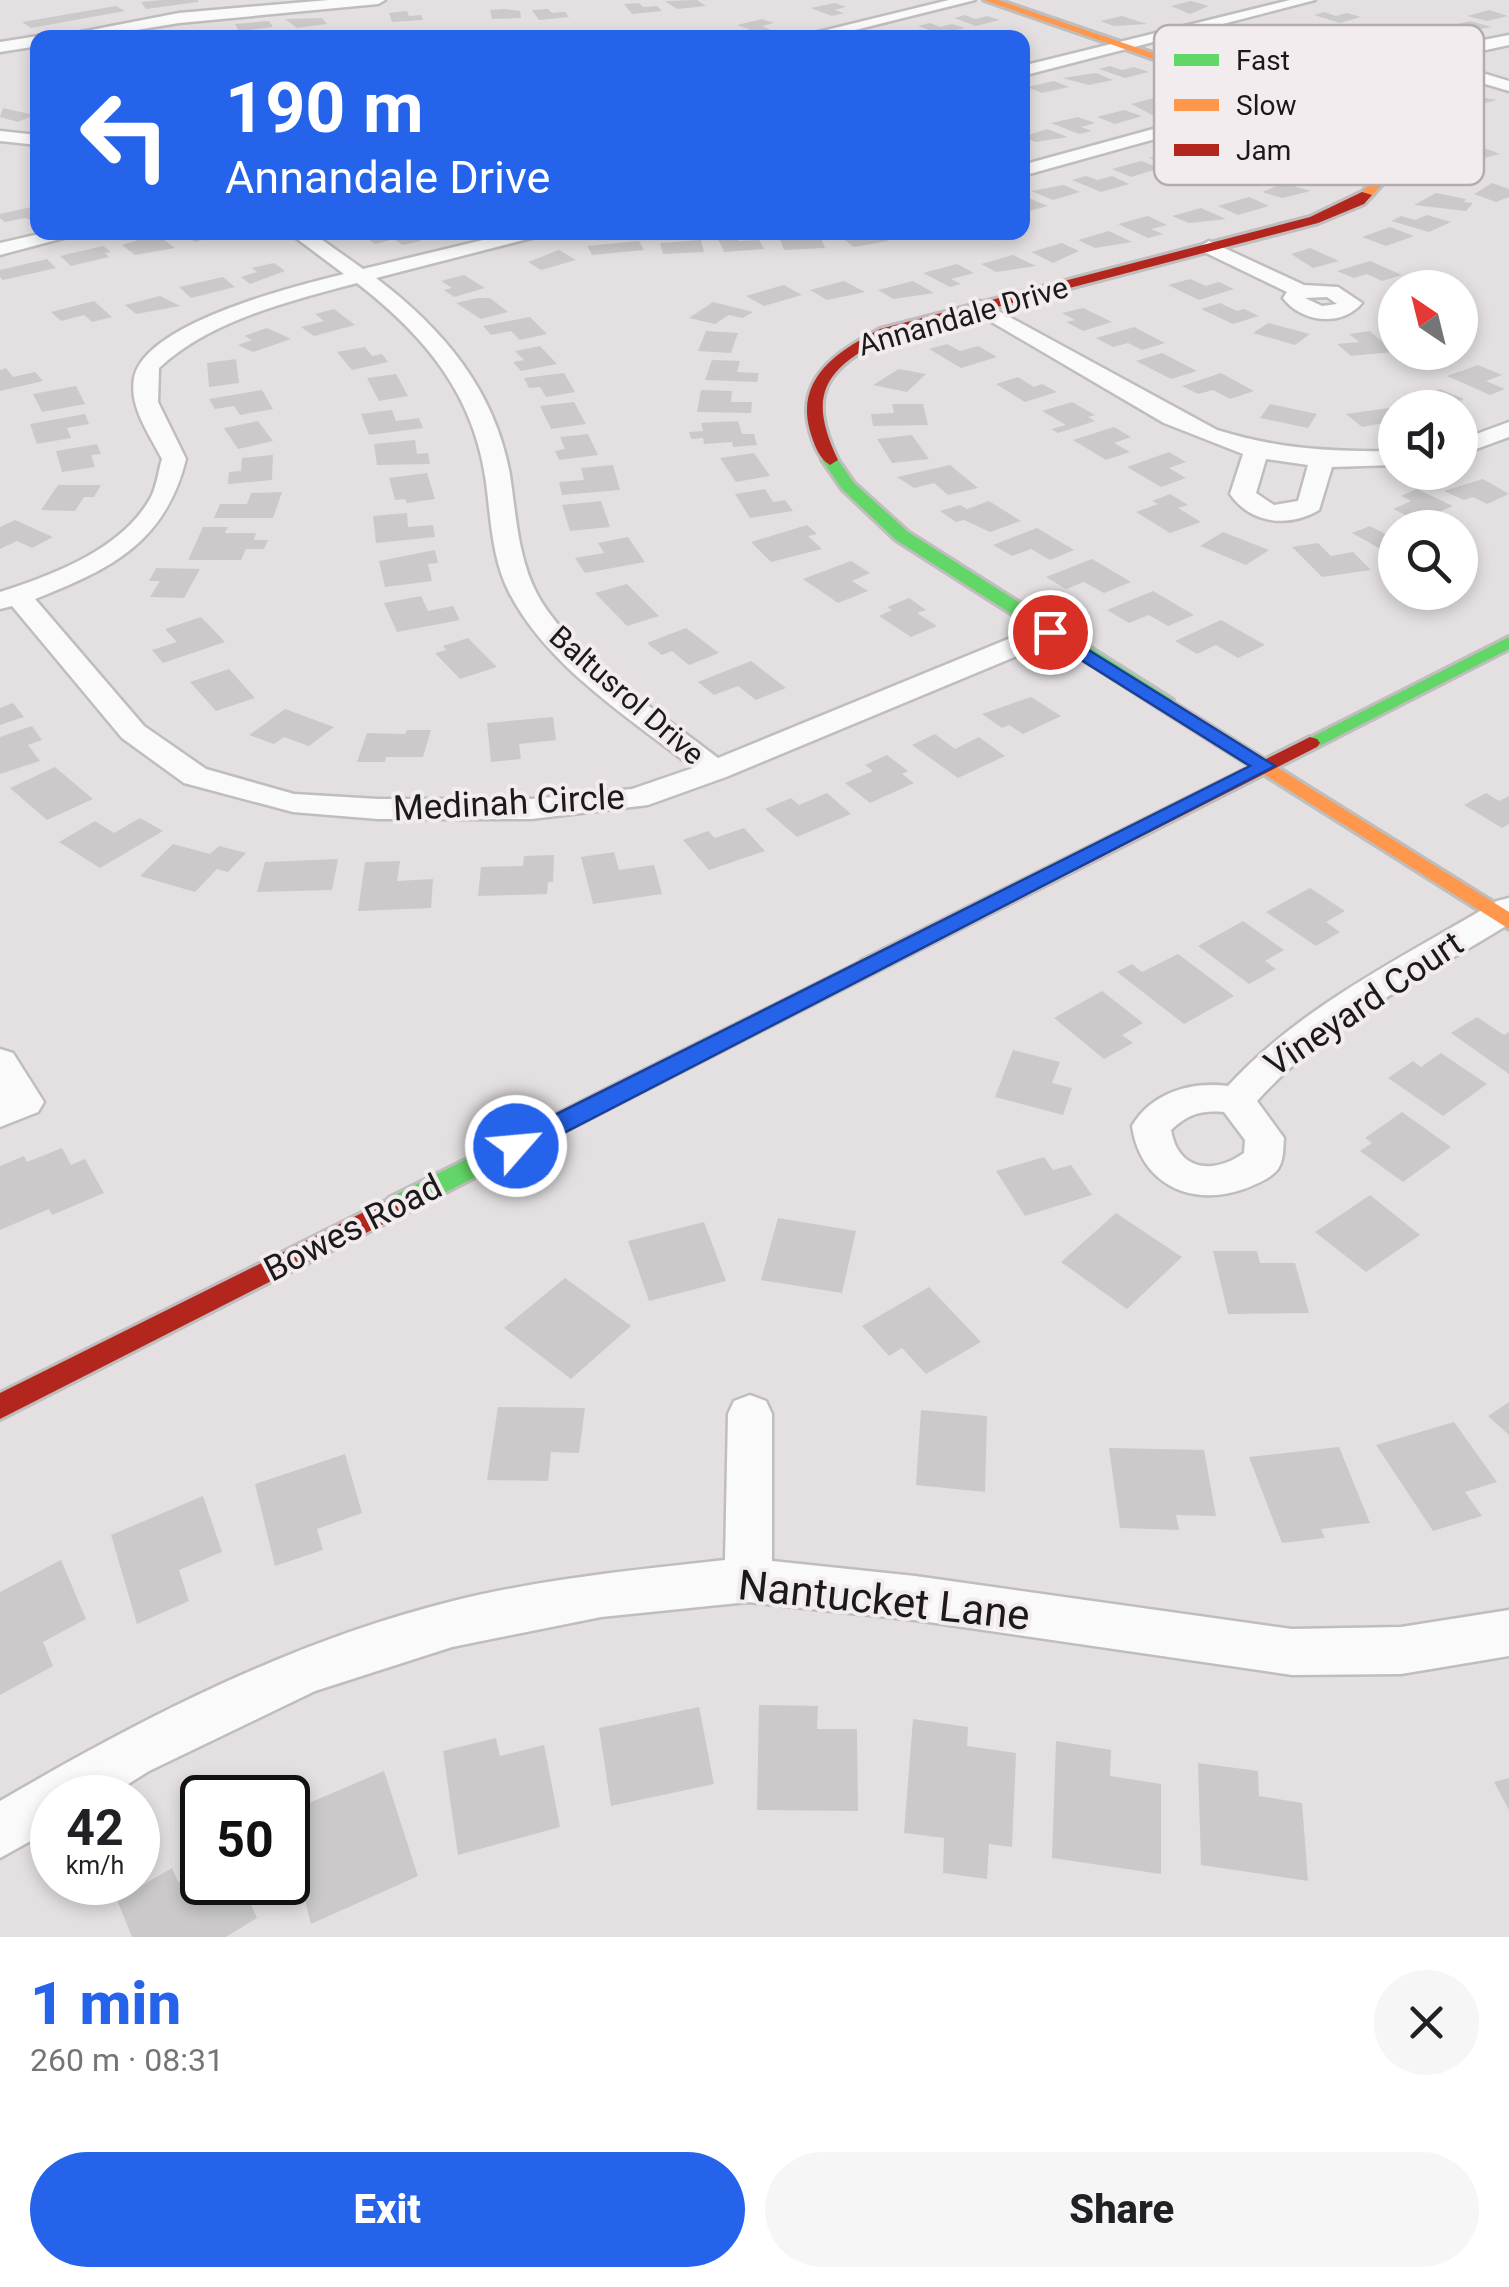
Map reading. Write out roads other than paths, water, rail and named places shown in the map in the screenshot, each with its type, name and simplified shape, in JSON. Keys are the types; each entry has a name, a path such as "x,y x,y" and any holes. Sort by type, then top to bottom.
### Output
{"street":[{"path":"106,30 179,18 378,0"},
{"path":"835,30 968,0"},
{"name":"Annandale Drive","path":"989,0 1154,56"},
{"path":"1205,25 1308,0"},
{"path":"1030,68 1154,37"},
{"path":"1484,46 1509,40"},
{"path":"0,48 30,42"},
{"path":"1484,79 1509,86"},
{"path":"1030,170 1154,135"},
{"path":"0,136 30,139"},
{"name":"Annandale Drive","path":"1370,185 1360,200 1341,211 885,332 839,354 820,374 810,406 820,446 840,481 873,514 1050,632 1506,916"},
{"path":"0,249 41,240"},
{"name":"Baltusrol Drive","path":"308,240 424,327 465,375 488,430 496,464 502,532 524,597 574,654 715,770"},
{"path":"9,598 67,577 107,553 140,527 163,499 174,460 152,414 144,383 150,365 170,342 252,306 514,240"},
{"path":"1209,247 1300,291"},
{"path":"980,307 1172,418 1256,450 1321,460 1378,458"},
{"path":"1478,441 1509,429"},
{"path":"1256,450 1244,494 1251,504 1276,513 1296,512 1310,505 1321,460"},
{"name":"Medinah Circle","path":"9,598 133,732 168,760 222,786 293,803 327,806 531,809 636,798 715,770 1050,632"},
{"name":"Bowes Road","path":"0,1408 1509,642"},
{"name":"Vineyard Court","path":"1236,1100 1253,1078 1292,1044 1506,916"},
{"path":"0,1062 25,1102 0,1113"},
{"path":"748,1580 750,1414"},
{"name":"Nantucket Lane","path":"94,1775 131,1753 305,1672 452,1624 601,1595 748,1580 914,1598 1292,1652 1420,1652 1509,1634"},
{"name":"Nantucket Lane","path":"0,1831 30,1813"}]}
